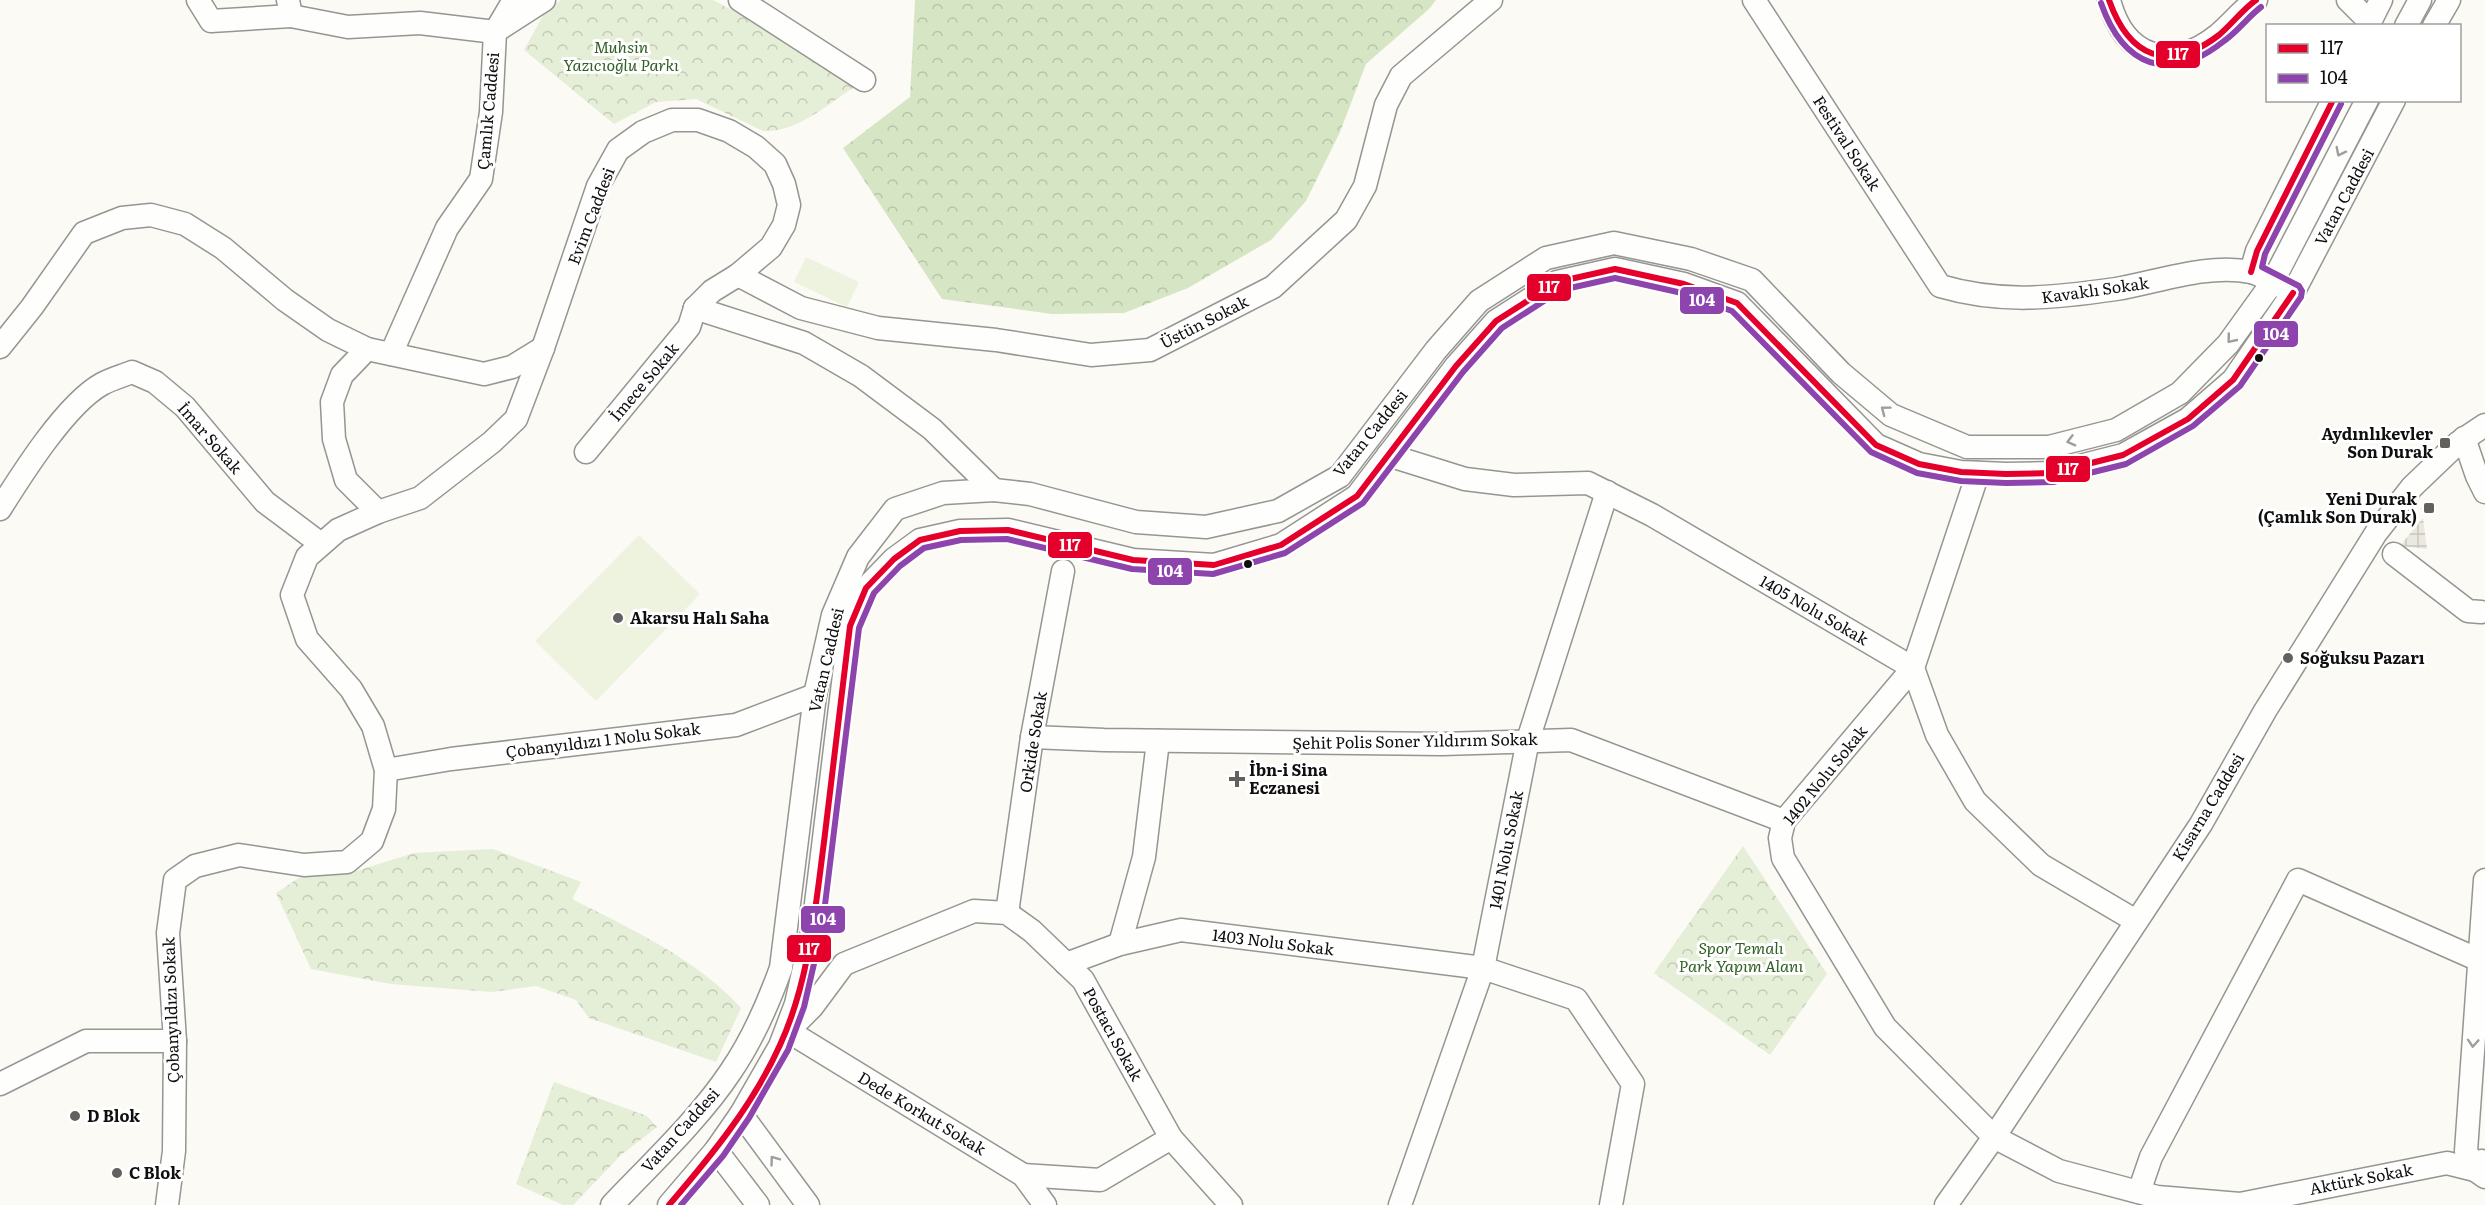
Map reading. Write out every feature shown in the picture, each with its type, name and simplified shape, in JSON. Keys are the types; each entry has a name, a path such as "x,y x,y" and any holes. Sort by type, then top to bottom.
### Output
{"street":[{"name":"Çamlık Caddesi","path":"198,0 211,21 290,8 348,27 420,23 495,32 491,112 481,179 447,228 391,354"},
{"path":"495,32 514,0"},
{"path":"495,32 544,0"},
{"path":"740,0 864,80"},
{"name":"Üstün Sokak","path":"738,275 801,308 878,328 996,340 1092,355 1150,350 1273,287 1346,220 1365,186 1386,105 1401,76 1491,0"},
{"name":"Festival Sokak","path":"1754,0 1940,286"},
{"path":"2109,0 2114,19 2124,35 2142,50 2162,57 2180,56 2217,36 2256,0"},
{"path":"2348,0 2369,24 2381,0"},
{"path":"2407,24 2420,0"},
{"path":"2435,24 2449,0"},
{"path":"2293,293 2251,273 2257,251 2332,102"},
{"name":"Vatan Caddesi","path":"612,1205 701,1108 730,1072 771,998 781,968 815,695 833,615 858,556 894,509 943,493 994,490 1030,494 1136,522 1148,523 1206,527 1278,511 1340,476 1436,350 1479,301 1546,258 1614,243 1691,259 1752,280 1841,373 1890,415 1967,447 2049,447 2116,430 2180,393 2228,344 2272,283 2366,102"},
{"name":"Vatan Caddesi","path":"669,1205 716,1150 741,1114 788,1031 813,928 850,626 866,588 894,559 920,540 960,531 1008,530 1133,560 1214,565 1281,545 1357,496 1456,366 1496,321 1557,282 1615,269 1684,284 1737,303 1876,445 1919,464 1961,472 2052,473 2123,455 2188,419 2233,380 2293,293 2393,102"},
{"name":"Evim Caddesi","path":"543,348 598,186 618,150 643,132 672,120 698,120 729,131 756,147 775,164 784,184 789,205 784,225 771,247 738,275 712,291 695,308"},
{"path":"0,347 32,307 84,233 122,218 151,215 185,224 223,248 285,300 328,330 367,349 484,374 512,367 543,348"},
{"name":"Kavaklı Sokak","path":"1940,286 1968,295 2029,299 2117,289 2206,270 2251,273"},
{"path":"695,308 804,343 861,376 932,429 994,490"},
{"name":"İmece Sokak","path":"586,452 689,327 695,308"},
{"name":"Çobanyıldızı Sokak","path":"167,1205 174,1151 175,1041 168,933 175,880 195,866 239,855 304,865 347,861 372,840 384,809 386,770 373,726 351,689 307,639 292,595 307,557 338,530 378,512 420,498 492,442 516,419 543,348"},
{"path":"367,349 342,375 332,402 334,439 346,480 378,512"},
{"name":"İmar Sokak","path":"0,509 27,466 76,404 101,384 132,372 155,382 185,407 265,502 321,544"},
{"name":"Kisarna Caddesi","path":"1946,1205 1994,1137 2200,824 2265,711 2376,533 2412,487 2464,438 2485,425"},
{"path":"2464,438 2485,492"},
{"name":"1405 Nolu Sokak","path":"1388,455 1465,479 1514,485 1588,483 1652,515 1913,668"},
{"name":"1402 Nolu Sokak","path":"1978,473 1913,668 1784,821 1780,838 1783,858 1886,1027 1994,1137"},
{"name":"1401 Nolu Sokak","path":"1400,1205 1483,968 1527,740 1607,492"},
{"path":"2394,554 2468,611 2481,612"},
{"name":"Orkide Sokak","path":"1008,913 1032,736 1063,571"},
{"path":"1913,668 1937,735 1975,801 2041,865 2136,921"},
{"name":"Çobanyıldızı 1 Nolu Sokak","path":"386,770 474,756 736,725 815,695"},
{"name":"Şehit Polis Soner Yıldırım Sokak","path":"1032,736 1158,741 1442,744 1571,740 1784,821"},
{"path":"1120,944 1144,857 1158,741"},
{"path":"2150,1198 2151,1157 2298,880 2482,960"},
{"path":"2482,1168 2466,1151 2482,960 2485,880"},
{"path":"788,1031 812,1007 844,964 974,911 1008,913"},
{"name":"Postacı Sokak","path":"1008,913 1032,931 1083,980 1171,1138 1231,1205"},
{"name":"1403 Nolu Sokak","path":"1066,964 1120,944 1181,930 1483,968 1576,999 1633,1084 1611,1205"},
{"name":"Dede Korkut Sokak","path":"788,1031 1023,1174 1045,1205"},
{"path":"0,1084 86,1041 175,1041"},
{"path":"741,1114 808,1205"},
{"name":"Aktürk Sokak","path":"1994,1137 2059,1171 2150,1198 2240,1204 2447,1163 2482,1168"},
{"path":"1023,1174 1100,1180 1171,1138"},
{"path":"716,1150 759,1205"}],"green space":[{"name":"Muhsin Yazıcıoğlu Parkı","path":"561,0 713,0 774,32 859,84 801,122 776,130 763,131 696,99 656,102 614,124 524,50 545,12"},
{"path":"915,0 1436,0 1429,9 1366,64 1340,132 1306,201 1271,240 1188,288 1124,313 1052,314 942,299 843,148 910,97"},
{"path":"806,257 859,282 847,307 794,282"},
{"name":"Akarsu Halı Saha","path":"639,535 700,594 596,701 535,641"},
{"name":"Spor Temalı Park Yapım Alanı","path":"1743,846 1827,974 1770,1055 1654,973"},
{"path":"493,849 581,882 572,899 662,946 724,990 741,1008 716,1062 589,1018 576,1000 536,986 492,992 391,984 311,969 276,893 305,874 353,872 414,853"},
{"path":"554,1082 647,1116 657,1127 621,1155 573,1205 563,1205 516,1184"}],"shaded area":[{"path":"2423,518 2427,549 2400,546 2408,536"}],"transit line":[{"name":"117","path":"2109,0 2127,35 2152,54 2167,56 2183,54 2200,47 2219,35 2256,0"},
{"name":"104","path":"2101,3 2110,25 2122,42 2135,54 2150,62 2167,65 2185,62 2204,55 2229,37 2261,7"},
{"name":"117","path":"2251,272 2257,251 2332,102"},
{"name":"104","path":"681,1205 723,1156 749,1118 788,1050 804,1007 822,929 859,628 874,593 900,566 924,548 961,540 1007,539 1132,569 1213,574 1285,553 1363,503 1463,372 1502,328 1561,290 1615,278 1682,293 1732,311 1871,452 1917,473 1961,481 2053,482 2126,464 2193,426 2240,386 2301,297 2302,291 2299,286 2262,267 2265,254 2341,104"},
{"name":"117","path":"669,1205 744,1109 769,1067 790,1021 804,971 814,920 850,626 866,588 894,559 920,540 960,531 1008,530 1133,560 1214,565 1281,545 1357,496 1456,366 1496,321 1557,282 1615,269 1684,284 1737,303 1876,445 1919,464 1961,472 2006,474 2052,473 2123,455 2188,419 2233,380 2293,293"}],"place":[{"name":"Aydınlıkevler Son Durak","path":"2445,443"},
{"name":"Yeni Durak (Çamlık Son Durak)","path":"2429,508"},
{"name":"Akarsu Halı Saha","path":"618,618"},
{"name":"Soğuksu Pazarı","path":"2288,658"},
{"name":"İbn-i Sina Eczanesi","path":"1237,779"},
{"name":"D Blok","path":"75,1116"},
{"name":"C Blok","path":"117,1173"}]}
